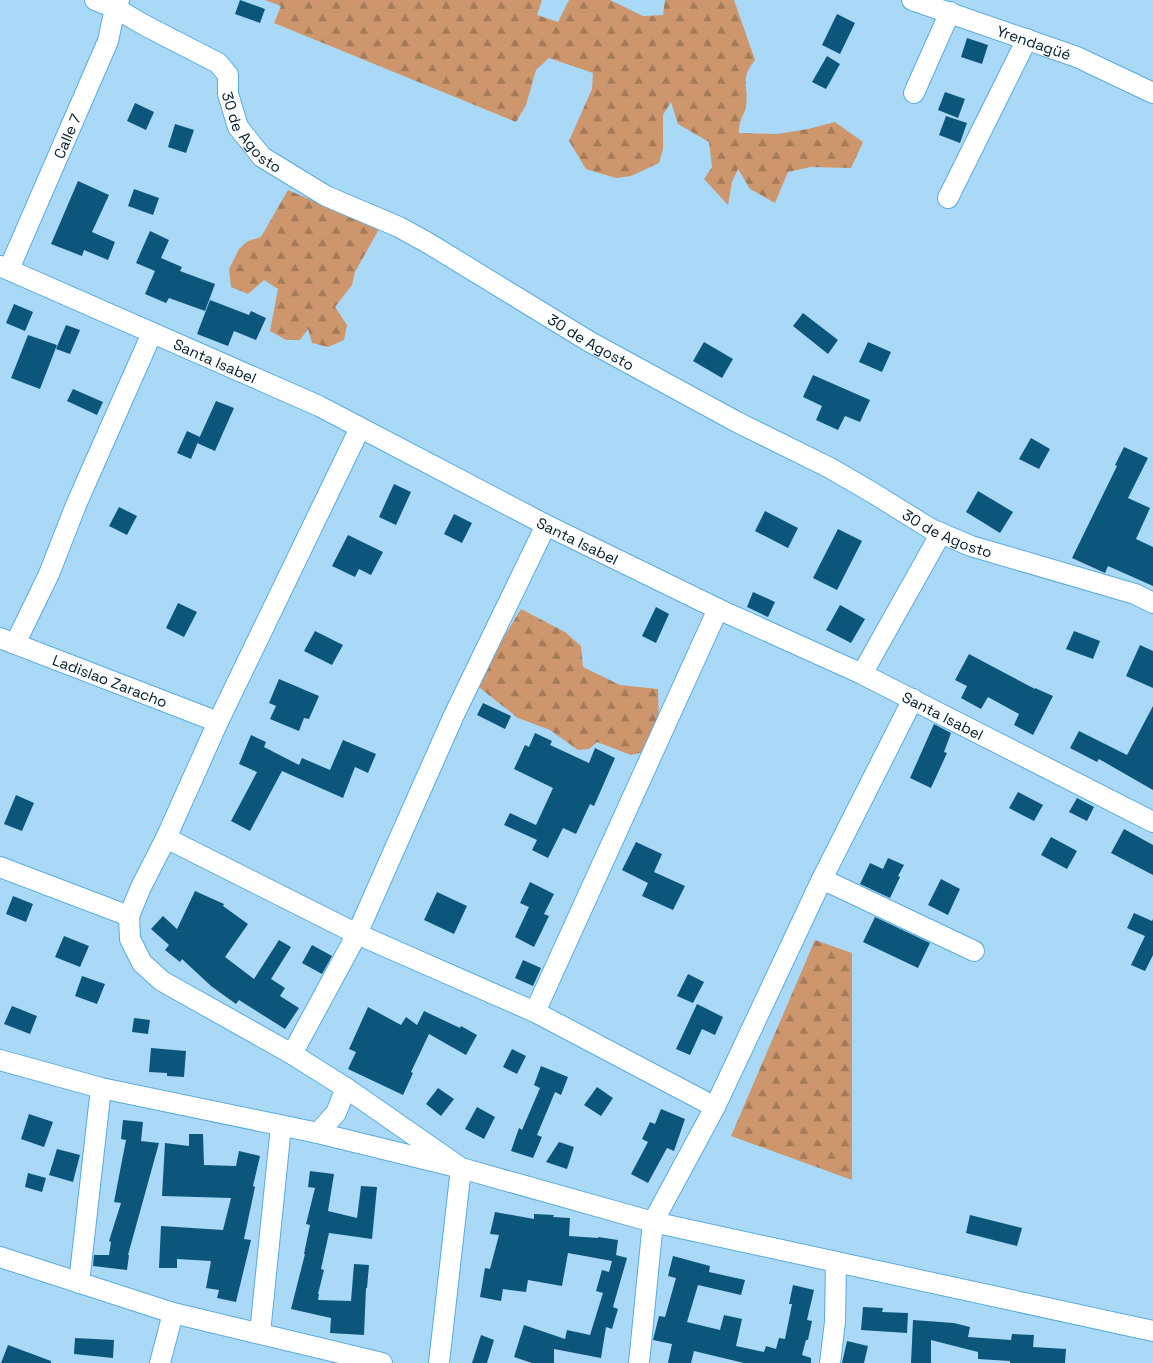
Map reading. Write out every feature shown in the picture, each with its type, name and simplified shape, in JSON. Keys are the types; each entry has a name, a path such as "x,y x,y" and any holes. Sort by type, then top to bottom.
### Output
{"street":[{"name":"30 de Agosto","path":"95,0 117,4 146,26 218,63 228,75 228,94 238,127 262,157 326,196 399,227 590,342 737,422 830,468 873,492 931,529 971,546 1135,594 1153,603"},
{"name":"Yrendagüé","path":"912,0 1077,57 1153,93"},
{"name":"Calle 7","path":"5,268 108,41 117,4"},
{"path":"914,93 950,12"},
{"path":"948,198 1027,39"},
{"name":"Santa Isabel","path":"5,268 319,406 546,525 718,609 862,674 1153,822"},
{"path":"8,641 49,574 76,505 152,333"},
{"path":"360,428 218,722 166,838 141,886 129,916 130,939 142,963 162,981 292,1054 346,1088 461,1168"},
{"path":"292,1054 357,934 454,715 546,525"},
{"path":"862,674 940,533"},
{"path":"535,1012 718,609"},
{"name":"Ladislao Zaracho","path":"8,641 218,722"},
{"path":"639,1363 653,1222 714,1107 822,879 912,699"},
{"path":"166,838 357,934 535,1012 714,1107"},
{"path":"0,867 129,916"},
{"path":"822,879 974,951"},
{"path":"0,1060 101,1088 318,1133 461,1168 653,1222 1153,1331"},
{"path":"79,1284 101,1088"},
{"path":"318,1133 336,1113 346,1088"},
{"path":"260,1334 280,1126"},
{"path":"439,1363 461,1168"},
{"path":"0,1257 79,1284 173,1312 376,1362"},
{"path":"830,1363 835,1322 836,1262"},
{"path":"160,1363 173,1312"}],"green space":[{"path":"265,0 542,0 537,15 558,22 569,0 610,0 643,16 663,15 665,0 734,0 755,60 747,73 747,99 739,126 739,133 777,134 835,122 863,142 851,168 811,167 788,172 775,203 750,189 738,169 732,182 728,205 704,179 712,167 709,142 678,124 671,102 663,115 663,149 659,163 631,176 616,178 586,169 569,141 592,89 593,73 549,58 536,70 526,105 516,122 274,23 281,6"},
{"path":"288,190 379,229 355,272 352,285 335,307 347,325 344,340 328,347 312,343 308,329 300,340 286,340 270,331 278,289 264,280 248,294 231,287 229,269 239,249 248,241 261,237"},
{"path":"521,609 565,632 581,646 583,667 620,685 658,689 659,726 644,752 631,755 597,742 589,749 578,750 550,730 518,718 475,684"},
{"path":"815,940 852,953 852,1180 731,1136"}],"building":[{"path":"240,0 265,9 260,23 235,14"},
{"path":"837,14 855,23 840,54 822,45"},
{"path":"967,38 988,45 982,64 961,57"},
{"path":"827,56 840,64 826,89 812,82"},
{"path":"945,92 965,99 958,118 938,110"},
{"path":"135,103 154,112 146,130 127,121"},
{"path":"946,116 967,123 960,143 939,135"},
{"path":"175,124 194,130 186,153 168,147"},
{"path":"78,181 109,195 92,232 115,242 108,260 84,250 82,256 51,244"},
{"path":"134,189 159,198 153,215 128,206"},
{"path":"150,231 169,240 161,258 182,267 180,271 215,284 205,311 169,298 166,303 145,294 155,271 136,263"},
{"path":"210,300 249,315 251,311 266,318 256,340 234,331 228,346 197,334"},
{"path":"14,304 33,312 25,331 6,323"},
{"path":"803,313 838,340 828,354 793,326"},
{"path":"66,325 80,330 70,354 56,349"},
{"path":"28,335 57,345 40,389 11,378"},
{"path":"704,342 733,359 722,378 693,361"},
{"path":"868,342 891,352 882,372 859,362"},
{"path":"813,375 870,400 860,422 845,416 838,430 816,420 822,406 803,397"},
{"path":"73,389 103,402 97,415 67,401"},
{"path":"216,401 234,408 215,451 197,443"},
{"path":"187,431 200,437 191,459 177,453"},
{"path":"1031,438 1050,449 1039,469 1019,459"},
{"path":"1124,447 1148,458 1128,498 1150,508 1136,539 1153,547 1153,586 1108,566 1105,573 1072,558 1117,466 1115,465"},
{"path":"394,484 411,492 396,525 379,517"},
{"path":"978,491 1013,512 1000,533 966,512"},
{"path":"119,507 137,516 127,535 109,526"},
{"path":"765,511 798,528 788,548 755,531"},
{"path":"454,514 472,523 462,543 444,534"},
{"path":"838,529 862,541 837,590 813,578"},
{"path":"348,535 383,552 371,575 359,569 355,577 332,566"},
{"path":"753,592 775,602 768,617 747,607"},
{"path":"178,603 197,612 184,637 166,628"},
{"path":"840,605 865,619 851,643 826,630"},
{"path":"656,607 669,614 656,643 642,636"},
{"path":"315,631 343,645 332,665 304,651"},
{"path":"1074,631 1100,641 1093,659 1066,649"},
{"path":"1140,645 1153,651 1153,688 1126,676"},
{"path":"969,654 1035,689 1053,696 1033,735 1014,725 1019,714 988,697 981,709 961,698 967,686 955,680"},
{"path":"279,679 319,696 309,719 304,718 299,731 270,719 276,706 269,703"},
{"path":"483,703 511,716 505,729 477,715"},
{"path":"1153,706 1153,790 1099,759 1097,762 1070,748 1079,731 1127,755"},
{"path":"934,724 951,733 944,752 947,753 931,788 910,778"},
{"path":"535,733 552,741 550,745 589,763 595,748 615,758 594,806 590,804 576,834 563,828 548,858 532,850 537,840 504,825 510,813 536,825 553,788 514,769 525,745 529,747"},
{"path":"251,735 266,742 264,747 299,765 302,758 330,770 343,740 376,754 368,773 355,767 343,798 282,771 250,831 231,821 257,772 239,764"},
{"path":"1018,792 1043,805 1034,821 1009,808"},
{"path":"16,795 34,803 22,831 4,824"},
{"path":"1077,798 1094,807 1087,821 1069,812"},
{"path":"1124,829 1153,845 1153,875 1111,853"},
{"path":"1051,837 1077,851 1067,869 1041,855"},
{"path":"636,842 662,854 654,872 685,886 673,910 642,896 648,883 622,870"},
{"path":"888,858 904,865 890,898 860,884 870,863 883,869"},
{"path":"941,879 960,889 948,915 928,905"},
{"path":"530,882 554,894 544,914 549,916 534,947 515,937 529,907 520,903"},
{"path":"195,891 224,904 223,906 248,924 225,957 254,979 279,940 291,947 271,979 285,988 280,996 299,1008 285,1029 239,1000 236,1004 211,986 182,959 180,962 165,950 169,945 151,929 163,916 177,929"},
{"path":"437,892 467,906 454,934 424,920"},
{"path":"13,896 33,904 26,922 6,914"},
{"path":"1134,913 1152,921 1153,919 1153,955 1145,971 1131,965 1145,936 1127,928"},
{"path":"875,917 930,943 918,968 863,942"},
{"path":"64,936 89,946 80,967 55,957"},
{"path":"312,945 332,956 322,974 302,963"},
{"path":"523,960 541,968 533,986 515,978"},
{"path":"688,974 704,982 693,1003 677,996"},
{"path":"82,976 105,984 97,1004 75,996"},
{"path":"697,1004 723,1017 715,1035 702,1029 690,1055 676,1049"},
{"path":"12,1006 37,1016 30,1034 4,1024"},
{"path":"368,1007 401,1025 406,1017 417,1025 424,1011 460,1028 461,1026 477,1035 466,1055 429,1034 411,1072 413,1073 403,1095 348,1069 356,1052 349,1049"},
{"path":"134,1018 150,1020 148,1034 132,1032"},
{"path":"151,1048 186,1051 184,1077 167,1076 167,1073 149,1072"},
{"path":"512,1049 526,1056 517,1074 503,1067"},
{"path":"541,1066 568,1077 561,1095 555,1092 537,1135 542,1137 533,1158 511,1151 519,1128 522,1130 540,1088 534,1085"},
{"path":"597,1087 613,1098 601,1116 584,1105"},
{"path":"438,1088 454,1099 441,1116 426,1104"},
{"path":"477,1107 495,1117 484,1139 465,1129"},
{"path":"661,1109 685,1119 674,1151 667,1148 648,1183 631,1174 648,1142 642,1139 650,1122 655,1124"},
{"path":"29,1114 53,1122 44,1147 21,1139"},
{"path":"123,1120 143,1122 141,1141 159,1143 128,1255 127,1270 93,1266 94,1255 109,1255 111,1242 109,1241 121,1203 114,1202 126,1140 121,1139"},
{"path":"189,1134 203,1134 204,1165 236,1166 239,1151 260,1156 244,1239 251,1240 236,1302 217,1298 219,1290 206,1288 211,1261 177,1259 177,1268 159,1268 161,1226 223,1230 231,1198 162,1196 165,1143 189,1146"},
{"path":"559,1142 574,1147 567,1169 546,1162"},
{"path":"57,1149 80,1155 73,1182 49,1175"},
{"path":"310,1171 334,1174 328,1211 357,1218 361,1186 377,1187 372,1239 329,1233 321,1269 324,1270 318,1294 318,1300 351,1301 354,1264 369,1265 364,1335 330,1333 331,1318 291,1309 305,1254 310,1225 306,1224 315,1188 308,1187"},
{"path":"28,1173 46,1178 42,1192 25,1187"},
{"path":"495,1212 534,1219 534,1214 570,1218 569,1236 618,1240 616,1255 627,1258 613,1307 618,1309 612,1329 606,1327 601,1358 554,1349 554,1363 532,1363 514,1357 524,1325 565,1339 567,1330 590,1335 603,1293 596,1291 602,1270 609,1272 612,1261 568,1253 562,1286 528,1280 526,1292 503,1289 501,1301 480,1297 485,1268 490,1269 499,1235 490,1234"},
{"path":"970,1215 1022,1228 1017,1246 966,1233"},
{"path":"673,1256 710,1266 709,1272 745,1280 741,1295 698,1285 687,1322 720,1330 724,1315 742,1319 736,1346 764,1352 766,1346 776,1349 779,1338 785,1339 792,1304 789,1304 793,1285 814,1290 807,1320 812,1321 808,1340 806,1340 802,1355 811,1358 811,1363 744,1363 694,1351 691,1363 668,1363 672,1344 653,1340 659,1316 665,1317 676,1278 668,1276"},
{"path":"863,1307 883,1308 882,1312 908,1313 907,1333 861,1330"},
{"path":"913,1320 954,1323 970,1327 968,1337 1011,1340 1012,1334 1034,1335 1033,1347 1066,1349 1065,1363 1010,1363 1010,1361 978,1359 978,1352 931,1340 931,1363 911,1363"},
{"path":"481,1335 494,1340 487,1363 472,1363"},
{"path":"75,1338 114,1340 113,1358 74,1354"},
{"path":"847,1341 868,1346 864,1363 842,1363"},
{"path":"8,1345 51,1361 51,1363 1,1363"}]}
